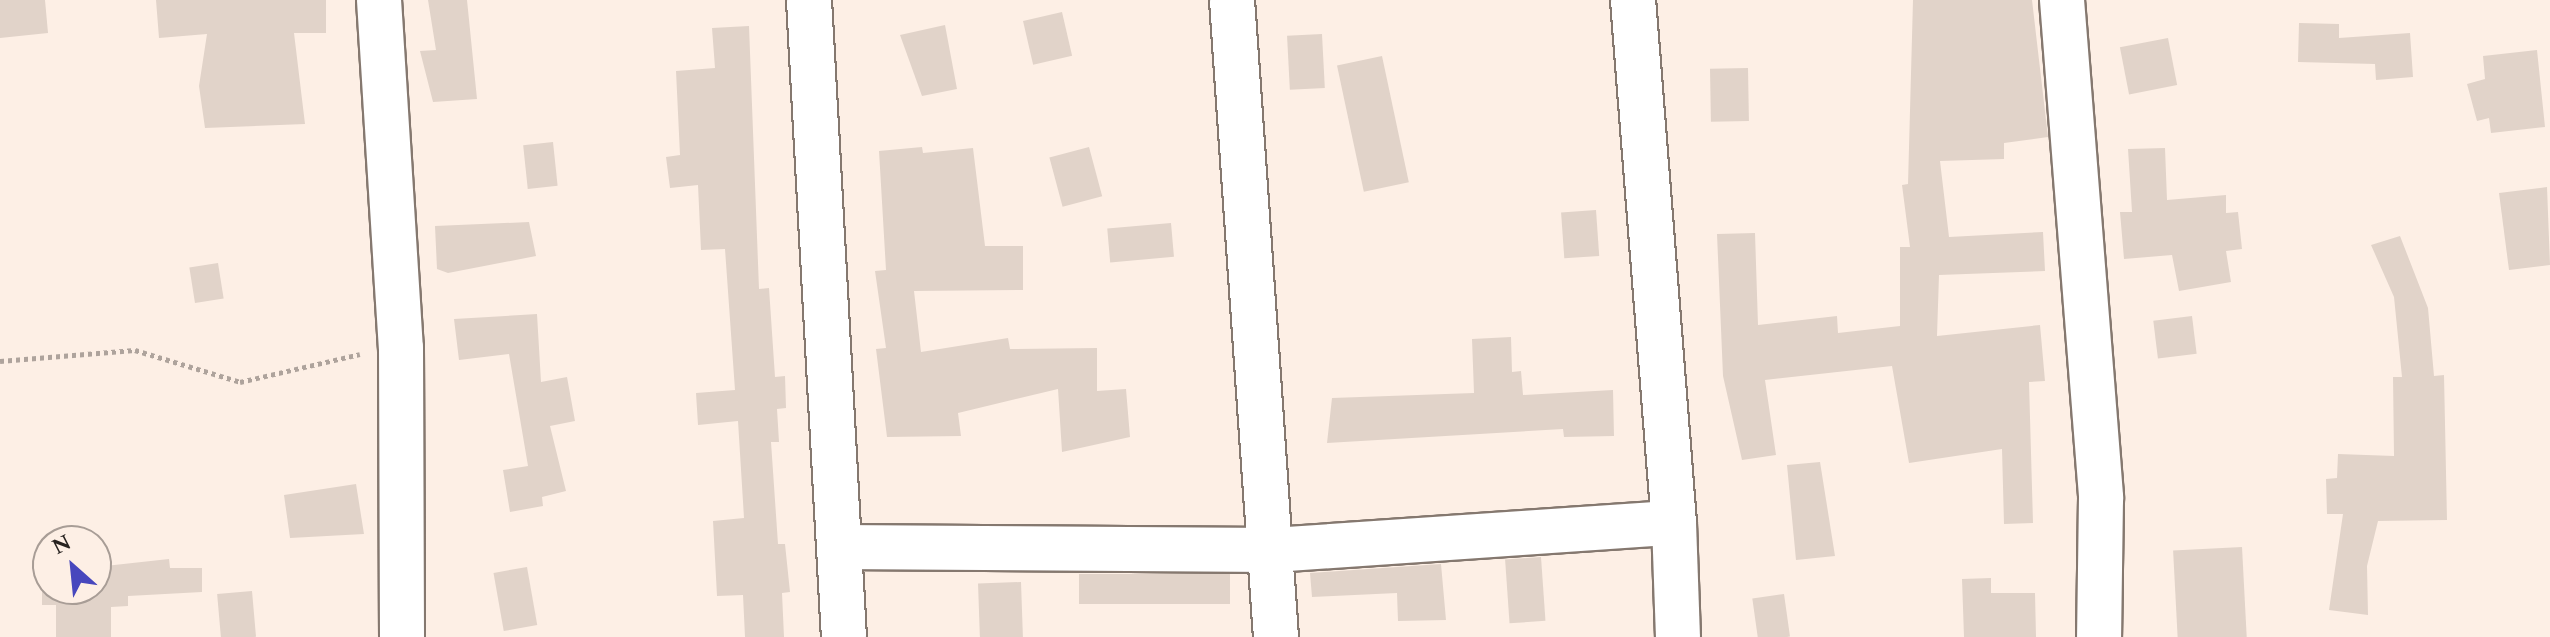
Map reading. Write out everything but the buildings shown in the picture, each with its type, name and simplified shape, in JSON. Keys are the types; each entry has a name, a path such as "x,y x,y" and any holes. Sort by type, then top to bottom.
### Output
{"street":[{"path":"379,0 401,348 402,637"},
{"path":"809,0 844,637"},
{"path":"1232,0 1273,550 1276,637"},
{"path":"1633,0 1674,523 1678,637"},
{"path":"2062,0 2101,498 2099,637"},
{"path":"839,547 1273,550 1674,523"}],"path":[{"path":"0,361 135,350 240,382 401,348"}]}
